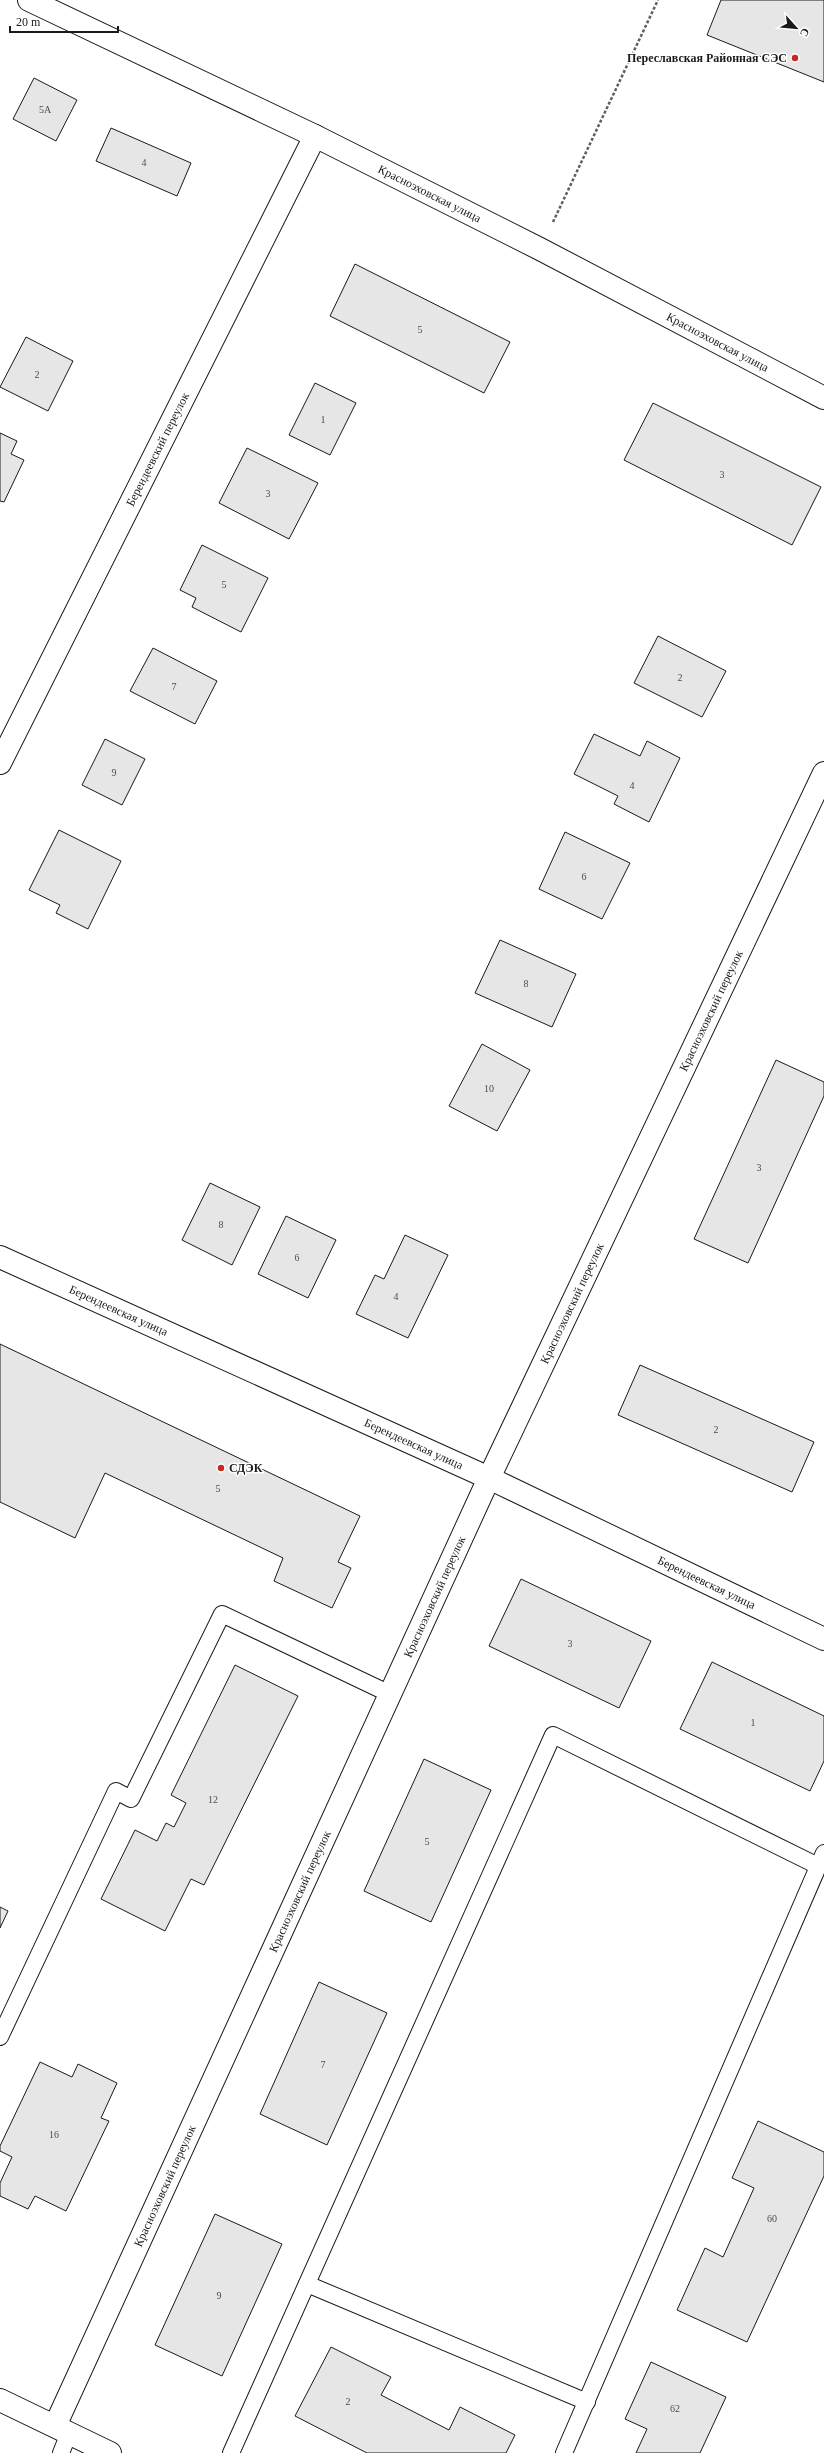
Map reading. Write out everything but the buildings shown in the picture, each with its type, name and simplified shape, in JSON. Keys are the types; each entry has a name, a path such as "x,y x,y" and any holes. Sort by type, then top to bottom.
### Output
{"street":[{"name":"Красноэховская улица","path":"29,0 315,136 540,249 824,398"},
{"name":"Берендеевский переулок","path":"0,763 315,136"},
{"name":"Красноэховский переулок","path":"62,2430 390,1694 489,1478 824,773"},
{"name":"Берендеевская улица","path":"0,1257 489,1478 824,1639"},
{"path":"0,2400 110,2453"}],"lane":[{"path":"0,2037 116,1791 131,1799 222,1614 390,1694"},
{"path":"231,2453 553,1735 821,1859 588,2402 564,2453"},
{"path":"307,2284 588,2402"},
{"path":"61,2453 62,2430"}],"path":[{"path":"540,249 658,0"}],"place":[{"name":"Переславская Районная СЭС","path":"795,58"},
{"name":"СДЭК","path":"221,1468"}]}
